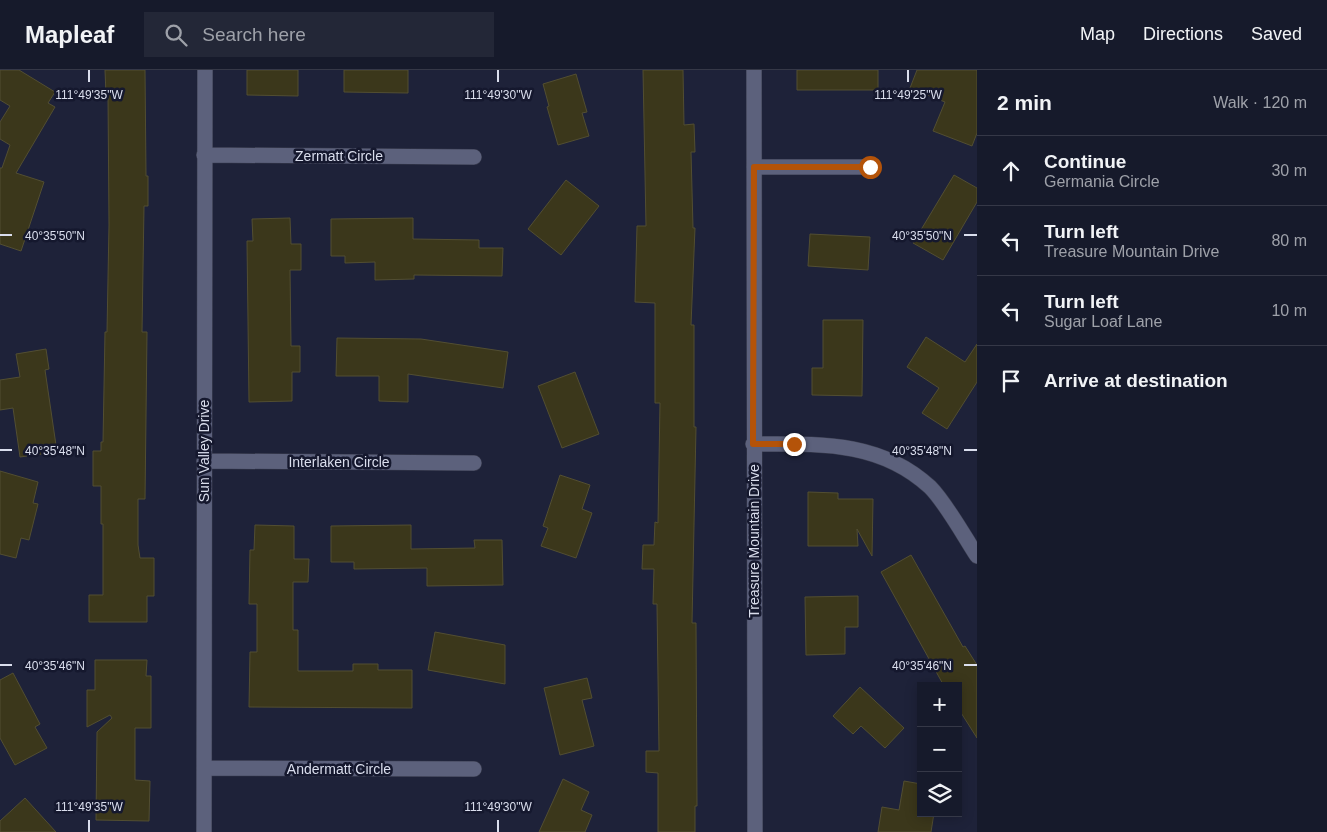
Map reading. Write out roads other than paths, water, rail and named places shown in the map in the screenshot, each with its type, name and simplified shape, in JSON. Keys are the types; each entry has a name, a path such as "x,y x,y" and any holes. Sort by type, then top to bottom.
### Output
{"street":[{"name":"Sun Valley Drive","path":"204,832 205,70"},
{"name":"Treasure Mountain Drive","path":"754,70 755,832"},
{"name":"Zermatt Circle","path":"204,155 474,157"},
{"path":"754,167 870,167"},
{"path":"753,444 840,446 876,454 907,470 931,488 977,556"},
{"name":"Interlaken Circle","path":"204,461 474,463"},
{"name":"Andermatt Circle","path":"204,768 474,769"}]}
